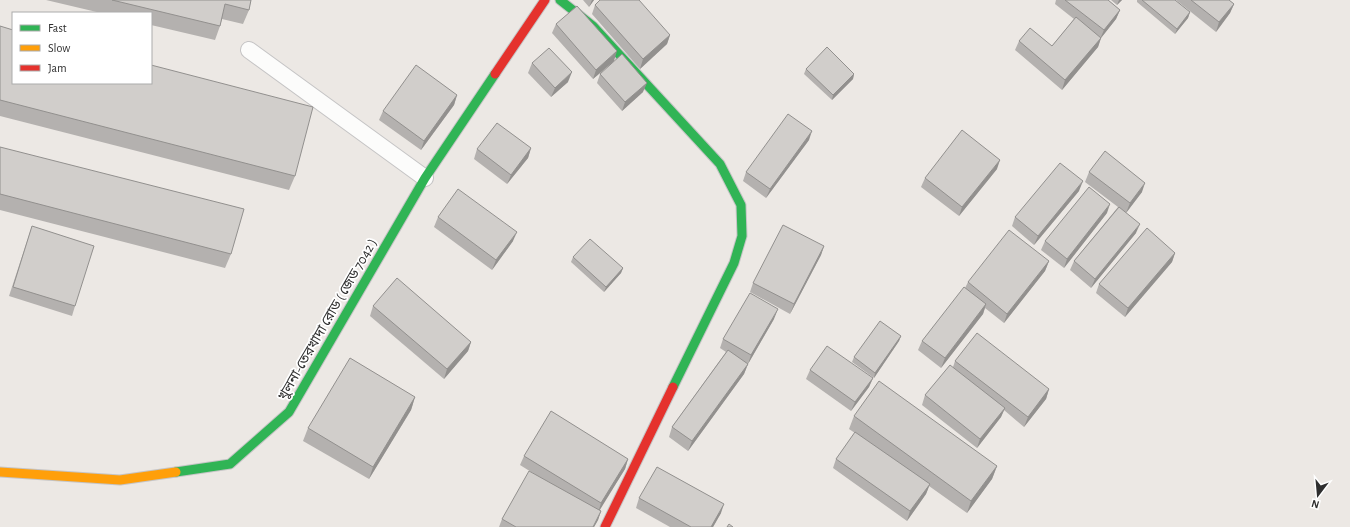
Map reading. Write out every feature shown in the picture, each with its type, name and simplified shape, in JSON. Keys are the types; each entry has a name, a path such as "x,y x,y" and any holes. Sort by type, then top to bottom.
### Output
{"main road":[{"name":"খুলনা-তেরখাদা রোড ( জেড 7042 )","path":"0,472 120,480 230,464 289,412 425,178 545,0"},
{"path":"560,0 593,26 720,164 741,205 742,236 734,263 605,527"}],"lane":[{"path":"249,50 425,178"}],"building":[{"path":"112,0 251,0 249,10 225,4 220,26"},
{"path":"600,0 639,0 670,35 643,59 595,5"},
{"path":"1065,0 1108,0 1120,10 1104,30"},
{"path":"1142,0 1175,0 1190,12 1177,29"},
{"path":"1191,0 1229,0 1234,4 1219,22"},
{"path":"577,6 617,51 596,70 556,24"},
{"path":"1076,17 1101,38 1065,80 1019,41 1030,28 1052,46"},
{"path":"0,26 12,30 12,84 152,84 152,65 313,107 295,176 0,100"},
{"path":"827,47 854,74 833,95 806,69"},
{"path":"549,48 572,72 555,88 532,63"},
{"path":"622,54 647,83 625,102 600,74"},
{"path":"416,65 457,95 424,141 383,111"},
{"path":"788,114 812,131 770,189 746,172"},
{"path":"497,123 531,148 511,175 477,149"},
{"path":"962,130 1000,160 962,207 925,178"},
{"path":"0,147 244,209 231,254 0,194"},
{"path":"1105,151 1145,183 1130,203 1089,172"},
{"path":"1060,163 1083,181 1038,236 1015,217"},
{"path":"1089,187 1110,204 1067,259 1045,241"},
{"path":"458,189 517,232 496,260 438,217"},
{"path":"1119,207 1140,224 1095,279 1074,261"},
{"path":"783,225 824,246 794,304 753,283"},
{"path":"32,226 94,246 75,306 13,287"},
{"path":"1147,228 1175,253 1128,308 1099,284"},
{"path":"1009,230 1049,261 1007,314 968,282"},
{"path":"590,239 623,268 606,287 573,257"},
{"path":"397,278 471,342 447,369 373,306"},
{"path":"964,287 986,304 945,358 922,341"},
{"path":"750,293 778,309 751,355 723,339"},
{"path":"880,321 901,336 875,373 854,357"},
{"path":"977,333 1049,389 1028,417 955,361"},
{"path":"827,346 873,378 855,402 810,370"},
{"path":"728,350 748,364 692,441 672,427"},
{"path":"350,358 415,397 373,467 308,428"},
{"path":"950,365 1005,408 980,439 925,395"},
{"path":"879,381 997,466 971,501 854,416"},
{"path":"551,411 628,459 601,503 524,456"},
{"path":"855,432 930,484 910,511 836,459"},
{"path":"657,467 724,504 711,527 691,527 639,498"},
{"path":"529,471 601,511 593,527 516,527 502,519"}],"traffic: fast":[{"path":"560,0 593,26 720,164 741,205 742,236 734,263 673,387"},
{"path":"176,472 230,464 289,412 425,178 495,74"}],"traffic: slow":[{"path":"0,472 120,480 176,472"}],"traffic: jam":[{"path":"495,74 545,0"},
{"path":"605,527 673,387"}]}
